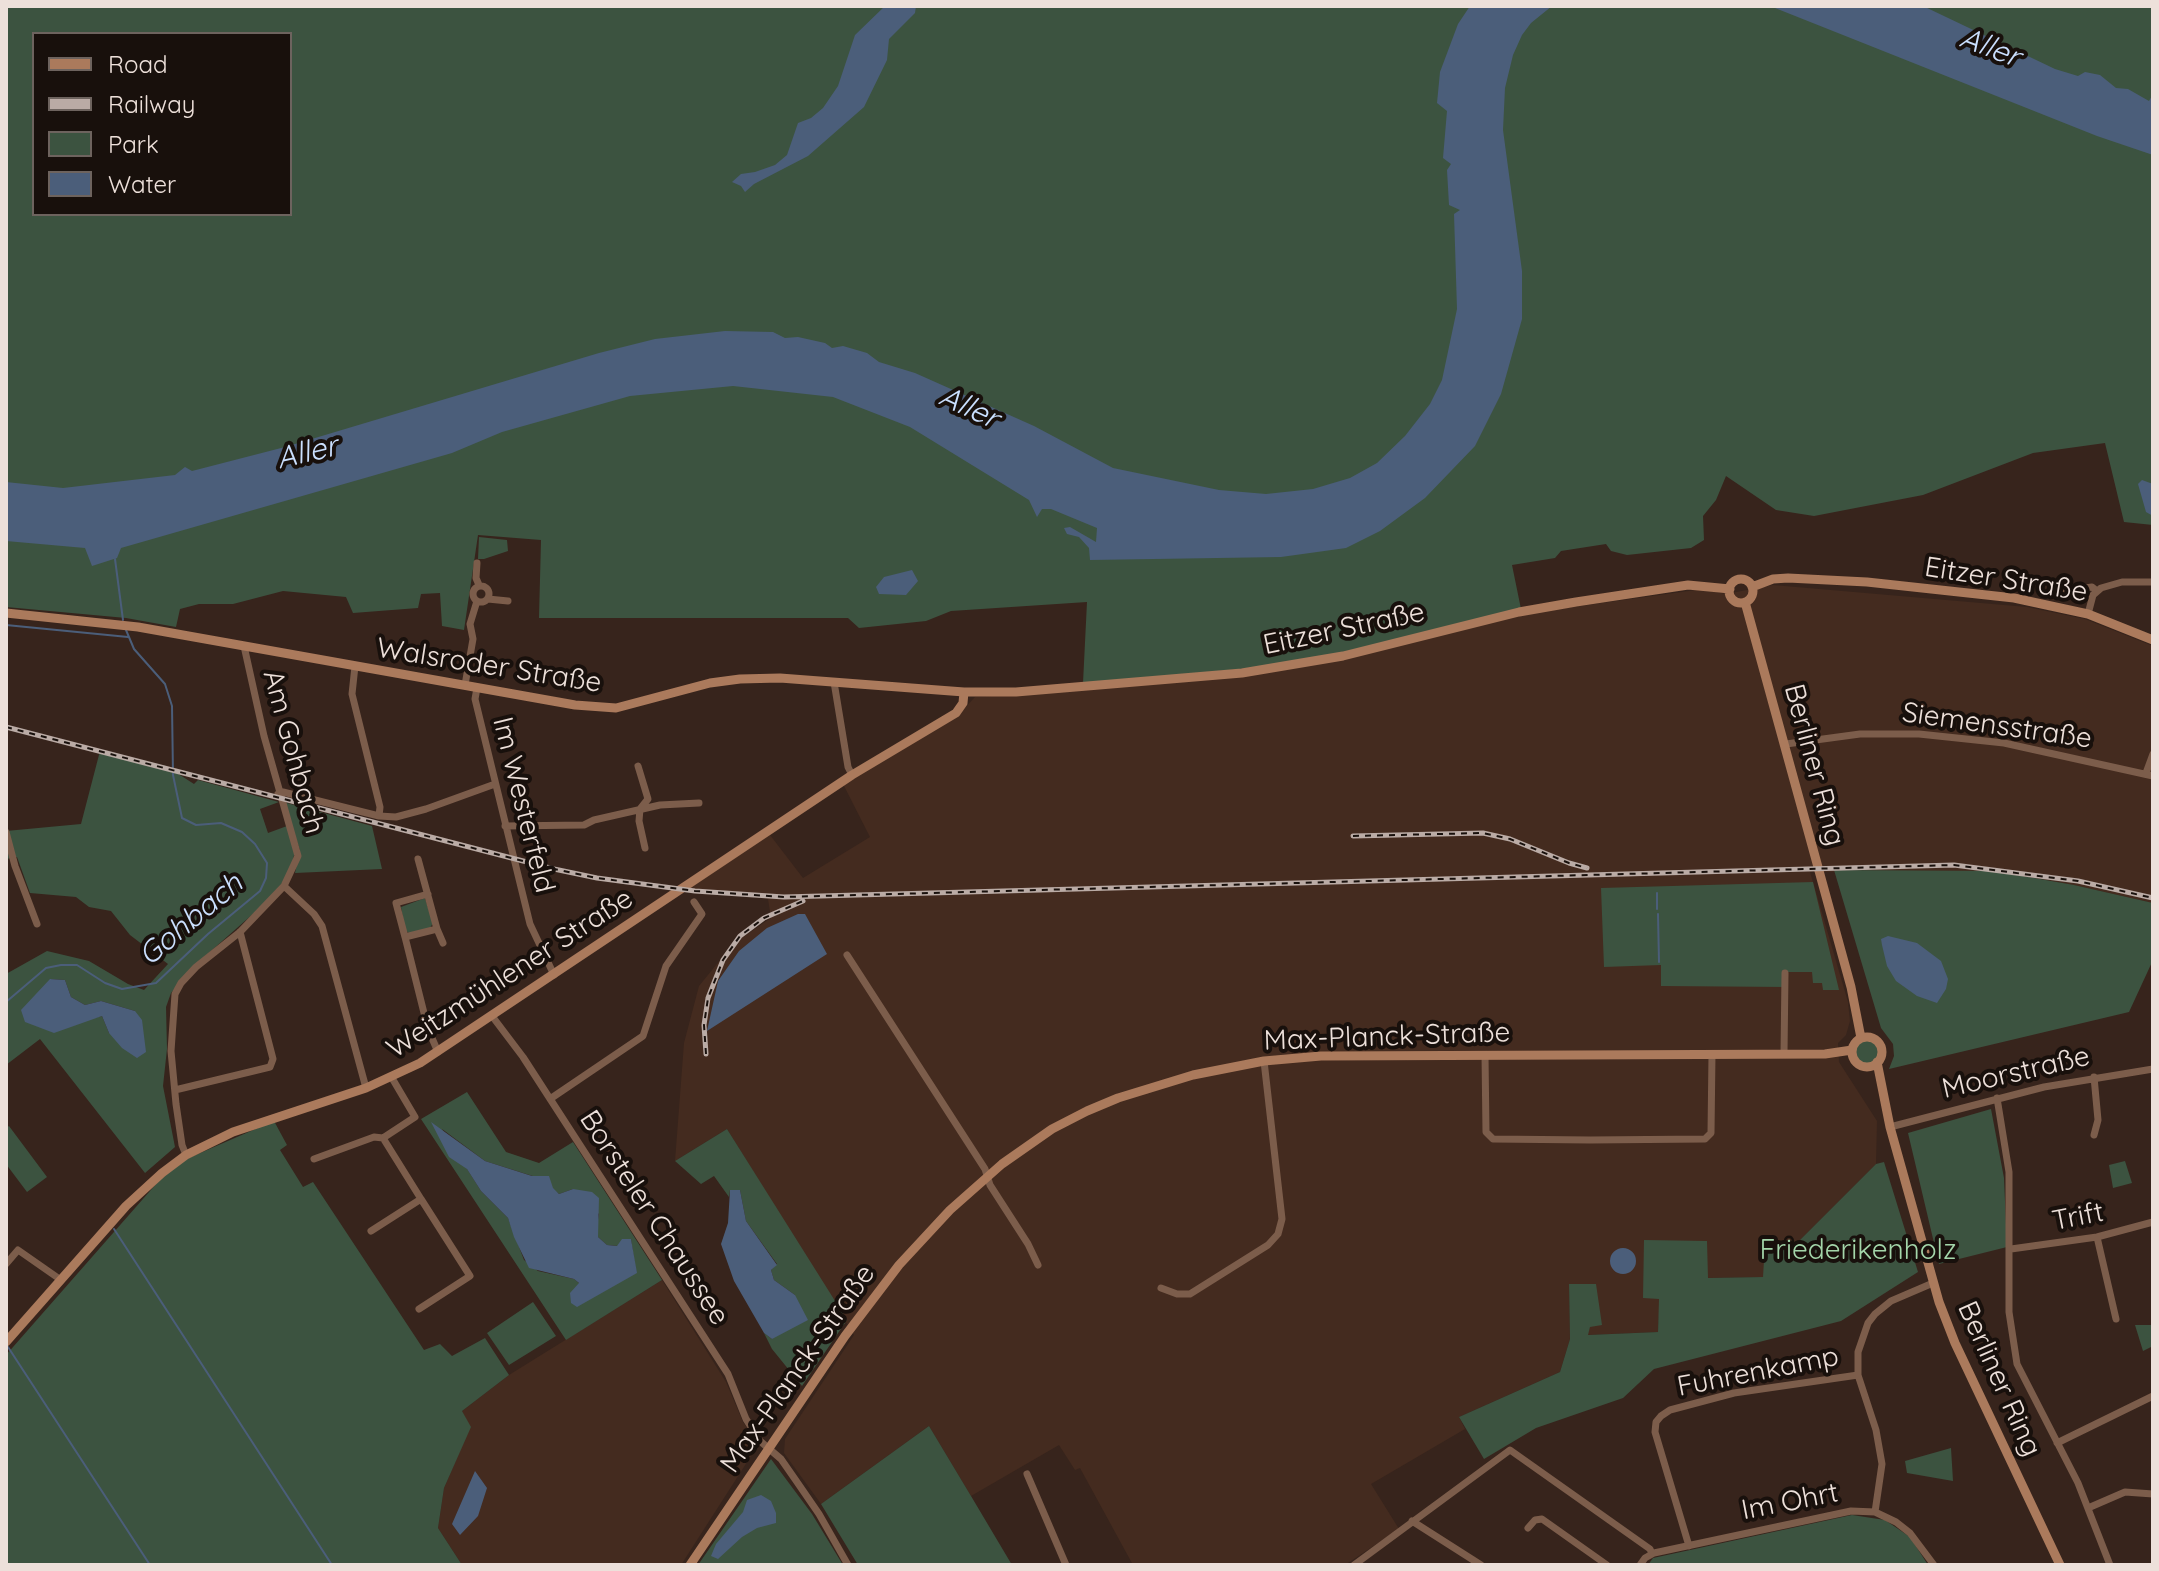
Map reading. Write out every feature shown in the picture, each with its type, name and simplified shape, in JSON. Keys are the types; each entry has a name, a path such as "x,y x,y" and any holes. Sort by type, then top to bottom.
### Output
{"street":[{"path":"477,563 476,578 479,585 488,589 488,599"},
{"name":"Eitzer Straße","path":"1752,587 1781,578 1867,582 2014,598 2088,614 2153,640"},
{"path":"1742,579 1752,587 1752,596 1745,602 1734,600 1730,589 1733,583 1742,579"},
{"path":"2088,614 2097,591 2106,586 2122,582 2153,582"},
{"path":"465,685 473,639 470,624 477,601 473,594 479,585"},
{"name":"Eitzer Straße","path":"964,692 1025,691 1242,673 1343,656 1519,612 1576,602 1688,585 1730,589"},
{"path":"2057,592 2092,587 2097,591"},
{"path":"477,601 508,601"},
{"name":"Berliner Ring","path":"1745,602 1866,1038"},
{"name":"Walsroder Straße","path":"6,613 138,627 605,709 636,704 710,683 740,679 780,678 964,692"},
{"name":"Am Gohbach","path":"186,1155 182,1145 171,1051 175,994 196,967 240,932 284,886 296,863 298,850 278,794 244,646"},
{"path":"355,666 352,694 380,807 379,816"},
{"path":"834,682 848,767 852,775"},
{"name":"Im Westerfeld","path":"477,688 475,699 530,924 554,975"},
{"name":"Weitzmühlener Straße","path":"6,1342 126,1206 186,1155 233,1132 392,1078 438,1052 852,775 956,713 963,703 964,692"},
{"name":"Siemensstraße","path":"1786,744 1860,734 1919,734 2004,743 2150,774"},
{"path":"2150,774 2153,754"},
{"path":"638,766 648,799 640,809 639,821 645,848"},
{"path":"278,794 283,792 379,816 410,814 495,784"},
{"path":"505,826 584,825 640,809 699,803"},
{"path":"6,832 37,924"},
{"path":"418,859 443,943"},
{"path":"284,886 314,914 322,926 366,1088"},
{"path":"428,894 396,903 428,1029 438,1052"},
{"path":"550,1099 643,1036 666,966 702,914 694,902"},
{"path":"405,937 437,929"},
{"path":"175,1090 270,1067 273,1059 240,932"},
{"path":"847,955 985,1169 1038,1265"},
{"path":"1784,1054 1785,973"},
{"name":"Borsteler Chaussee","path":"492,1016 550,1099 728,1374 746,1419 760,1441 770,1447 819,1514 848,1565"},
{"path":"1866,1038 1878,1042 1881,1056 1873,1064 1860,1065 1852,1054 1855,1042 1866,1038"},
{"path":"1485,1055 1486,1132 1493,1139 1633,1140 1705,1139 1711,1133 1712,1054"},
{"name":"Max-Planck-Straße","path":"690,1565 837,1346 899,1265 987,1177 1052,1129 1087,1111 1174,1080 1264,1061 1338,1055 1852,1054"},
{"path":"1161,1288 1177,1294 1190,1294 1268,1245 1278,1234 1282,1219 1264,1061"},
{"name":"Berliner Ring","path":"1873,1064 1933,1283 1955,1343 2060,1565"},
{"name":"Moorstraße","path":"1890,1127 1997,1098 2094,1077 2153,1069"},
{"path":"2094,1077 2098,1120 2094,1135"},
{"path":"314,1159 374,1137 383,1138 415,1117 392,1078"},
{"path":"1997,1098 2009,1172 2009,1312 2017,1364 2088,1508 2110,1565"},
{"path":"383,1138 470,1276 419,1309"},
{"path":"371,1231 421,1199"},
{"name":"Trift","path":"2011,1249 2097,1237 2153,1222"},
{"path":"2097,1237 2116,1319"},
{"path":"6,1264 18,1250 61,1280"},
{"path":"1875,1512 1882,1477 1881,1457 1876,1430 1858,1375 1862,1336 1875,1314 1891,1301 1933,1283"},
{"name":"Fuhrenkamp","path":"1689,1546 1655,1432 1656,1422 1661,1416 1670,1410 1734,1393 1858,1375"},
{"path":"2057,1443 2153,1396"},
{"path":"1354,1565 1510,1450 1650,1549 1652,1554 1640,1565"},
{"path":"1027,1474 1066,1565"},
{"path":"2088,1508 2125,1492 2153,1494"},
{"name":"Im Ohrt","path":"1652,1554 1851,1511 1875,1512 1896,1522 1910,1533 1934,1565"},
{"path":"1528,1528 1535,1520 1542,1519 1607,1565"},
{"path":"1412,1521 1481,1565"}],"shaded area":[{"path":"1773,585 2027,607 2085,619 2153,646 2153,903 1994,871 1810,872 1848,1002 1850,1021 1846,1035 1838,1043 1839,1062 1877,1121 1876,1164 1763,1277 1707,1278 1644,1298 1660,1298 1658,1332 1587,1335 1590,1327 1569,1284 1570,1339 1560,1372 1459,1417 1465,1429 1371,1484 1399,1529 1345,1565 1133,1565 1080,1468 1075,1470 1059,1445 971,1496 929,1426 821,1504 784,1453 785,1439 854,1335 727,1129 675,1161 684,1043 699,986 734,943 771,918 768,899 688,889 770,835 803,878 870,837 842,782 962,711 975,697 1024,694 1522,614 1703,589 1726,594"},
{"path":"662,1280 726,1382 743,1422 758,1445 681,1565 462,1565 438,1528 444,1488 470,1427 462,1411 509,1375"}],"green space":[{"path":"6,6 2153,6 2153,525 2124,522 2105,443 2033,453 1923,495 1814,516 1776,510 1726,476 1716,500 1703,516 1704,540 1691,548 1627,555 1611,551 1606,544 1561,551 1555,558 1512,565 1521,609 1342,654 1241,669 1083,683 1087,602 951,611 926,621 859,628 848,618 539,618 541,540 478,535 464,630 442,626 440,593 421,594 418,608 353,613 346,597 283,591 233,604 199,604 180,609 176,627 126,618 6,607"},
{"path":"479,537 507,540 508,551 478,559"},
{"path":"100,751 166,766 194,784 198,780 279,802 260,809 268,833 287,826 295,849 291,873 263,905 194,966 171,993 166,1007 167,1049 163,1086 175,1147 145,1173 40,1039 6,1065 6,974 47,951 89,961 144,990 168,964 130,935 111,911 89,907 76,897 30,893 17,857 6,859 6,831 81,824","holes":["50,979 65,980 71,997 85,1005 101,1001 135,1011 109,1033 102,1016 90,1019"]},
{"path":"283,802 372,826 382,869 295,873 300,850"},
{"path":"1834,870 1994,871 2153,903 2153,960 2129,1012 1889,1069 1894,1056 1893,1044 1881,1028"},
{"path":"1813,882 1839,990 1823,990 1822,983 1813,983 1812,972 1788,972 1788,987 1661,986 1661,965 1604,967 1601,888"},
{"path":"425,898 433,923 430,928 409,933 405,930 401,907"},
{"path":"1867,1039 1876,1043 1880,1052 1876,1061 1867,1065 1858,1061 1854,1052 1858,1043"},
{"path":"467,1092 506,1152 539,1163 573,1142 662,1280 566,1340 421,1119","holes":["442,1129 485,1161 539,1178 559,1194 573,1189 599,1214 596,1231 607,1245 618,1246 631,1239 636,1273 580,1284 574,1279 538,1271 524,1260 508,1218 481,1191"]},
{"path":"1991,1109 2004,1178 2007,1247 1939,1264 1908,1133"},
{"path":"274,1121 287,1145 280,1150 303,1187 313,1182 424,1350 440,1344 452,1356 485,1338 509,1375 462,1411 471,1427 444,1488 438,1528 462,1565 6,1565 6,1355 164,1175 184,1160"},
{"path":"9,1126 47,1177 27,1192 6,1164 6,1128"},
{"path":"727,1129 847,1320 802,1386 772,1349 764,1333 772,1339 795,1295 774,1280 771,1270 777,1264 746,1221 740,1190 730,1190 729,1197 714,1176 701,1184 675,1161"},
{"path":"2125,1161 2132,1183 2113,1188 2109,1165"},
{"name":"Friederikenholz","path":"1884,1162 1918,1272 1841,1321 1654,1369 1623,1398 1536,1428 1484,1459 1459,1417 1560,1372 1570,1339 1569,1284 1596,1284 1602,1325 1590,1327 1588,1335 1658,1332 1659,1299 1643,1298 1644,1240 1707,1241 1708,1278 1763,1277 1765,1244 1795,1245 1876,1164"},
{"path":"533,1302 556,1336 509,1365 487,1333"},
{"path":"2135,1325 2153,1325 2153,1346 2143,1351"},
{"path":"929,1426 1012,1565 858,1565 821,1504"},
{"path":"1951,1448 1953,1481 1907,1473 1905,1461"},
{"path":"771,1459 812,1514 843,1565 698,1565"},
{"path":"1852,1515 1885,1520 1910,1537 1928,1565 1648,1565 1653,1558"}],"water":[{"path":"885,6 916,6 915,13 889,39 887,60 864,107 808,156 754,184 745,192 732,182 741,174 775,165 787,155 798,123 811,118 823,108 838,86 855,35"},
{"name":"Aller","path":"1470,6 1552,6 1522,35 1513,55 1505,88 1503,130 1522,271 1522,319 1501,394 1475,446 1425,498 1380,531 1346,548 1281,557 1090,560 1089,548 1079,537 1067,534 1064,528 1070,527 1096,542 1097,528 1051,509 1042,509 1037,517 1029,500 910,427 833,397 733,386 630,396 502,432 452,453 121,548 117,558 92,566 85,548 6,541 6,482 63,488 175,475 185,467 192,471 285,447 599,353 655,339 725,331 773,332 785,338 798,337 825,343 832,348 843,346 867,353 879,362 915,373 1034,426 1113,468 1219,490 1266,494 1313,489 1350,478 1377,463 1405,436 1430,404 1442,380 1457,309 1454,214 1460,210 1449,205 1447,170 1451,164 1443,158 1447,111 1437,103 1440,72 1458,24"},
{"name":"Aller","path":"1770,6 1923,6 2055,69 2078,76 2085,72 2100,75 2116,88 2128,89 2149,101 2153,94 2153,155 2097,136"},
{"path":"2142,480 2153,484 2153,516 2146,512 2138,484"},
{"path":"912,570 918,581 906,595 879,594 876,587 884,577"},
{"path":"798,914 805,914 827,954 707,1031 718,981 739,951 767,928"},
{"path":"1888,936 1917,943 1941,961 1948,979 1937,1003 1917,996 1896,981 1887,966 1882,945 1881,939"},
{"path":"50,979 65,980 71,997 85,1005 101,1001 135,1011 142,1020 146,1052 137,1058 122,1048 109,1033 102,1016 54,1033 25,1022 21,1010"},
{"path":"431,1122 485,1161 532,1176 549,1176 559,1194 573,1189 592,1192 599,1198 598,1237 607,1245 617,1246 622,1239 631,1239 637,1273 577,1307 571,1303 570,1293 579,1283 529,1268 508,1218 481,1191 467,1169 449,1157"},
{"path":"730,1190 740,1190 746,1221 777,1265 771,1270 774,1280 795,1295 808,1320 772,1339 764,1333 734,1281 721,1244 728,1223"},
{"path":"1623,1248 1632,1252 1636,1261 1632,1270 1623,1274 1614,1270 1610,1261 1614,1252"},
{"path":"475,1471 487,1488 478,1516 460,1535 452,1524"},
{"path":"761,1495 771,1501 776,1523 757,1528 742,1537 718,1559 711,1556 716,1544 743,1512 747,1500"}],"waterway":[{"name":"Gohbach","path":"115,559 123,620"},
{"path":"6,625 128,637"},
{"name":"Gohbach","path":"6,1002 46,968 61,965 77,965 105,983 122,989 156,983 260,891 266,878 267,863 255,844 242,832 221,823 196,825 182,818 173,775 172,706 165,684 134,649 126,630"},
{"path":"1657,893 1657,909"},
{"path":"1658,914 1659,962"},
{"path":"114,1229 332,1565"},
{"path":"6,1349 8,1347 150,1565"}],"railway":[{"path":"6,727 554,869 695,891 784,897 1954,865 2078,881 2153,898"},
{"path":"1353,836 1483,833 1510,839 1587,868"},
{"path":"706,1054 704,1025 708,998 723,960 740,936 764,918 803,901"}]}
